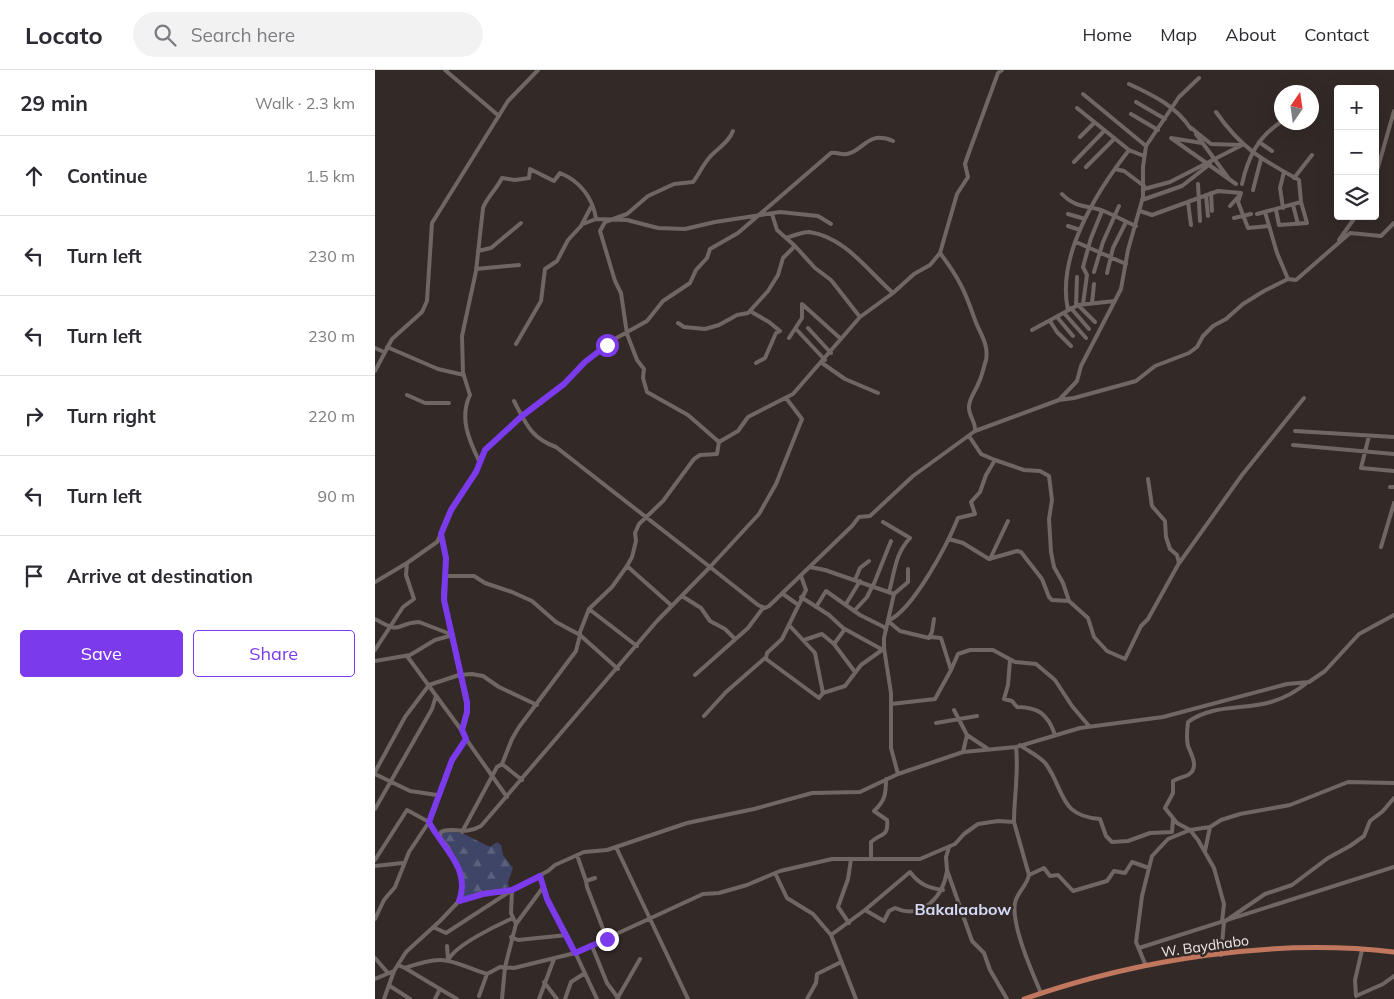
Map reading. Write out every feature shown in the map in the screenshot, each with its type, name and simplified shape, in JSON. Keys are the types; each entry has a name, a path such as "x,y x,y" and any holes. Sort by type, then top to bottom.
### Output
{"main road":[{"name":"W. Baydhabo","path":"1025,999 1041,993 1145,966 1221,955 1295,948 1394,952"}],"street":[{"path":"445,70 499,116"},
{"path":"375,371 392,339 422,312 427,302 432,222 507,101 538,70"},
{"path":"719,442 738,431 748,417 764,410 773,402 786,398 823,362 860,317 915,274 930,265 940,253 957,194 968,177 965,164 968,155 998,73 1002,70"},
{"path":"1059,400 1077,381 1081,366 1121,289 1143,200 1144,156 1147,146 1179,97 1199,78"},
{"path":"1129,84 1183,116 1229,179"},
{"path":"1083,94 1147,146"},
{"path":"1136,102 1165,119"},
{"path":"1077,108 1129,150 1144,156"},
{"path":"1376,175 1394,111"},
{"path":"1216,112 1227,129 1242,145 1261,159 1299,180 1301,202 1307,223 1279,225 1276,210"},
{"path":"1131,114 1158,130"},
{"path":"1080,137 1094,123"},
{"path":"1242,184 1252,152 1274,126"},
{"path":"1190,127 1211,144"},
{"path":"719,442 688,414 647,392 643,378 644,369 637,360 627,334 621,293 615,282 600,231 602,226 611,219 627,214 648,196 674,184 693,182 703,170 708,159 730,139 733,131"},
{"path":"1075,162 1104,131"},
{"path":"1235,184 1171,138 1211,144 1242,145"},
{"path":"375,582 437,542 451,510 480,463 485,450 522,416 550,396 585,362 611,341 627,334 647,321 663,301 690,283 696,270 707,258 709,249 739,233 755,217 831,153 848,154 869,140 888,139 893,142"},
{"path":"1086,167 1114,139"},
{"path":"1259,142 1272,151"},
{"path":"1144,188 1169,182 1242,145"},
{"path":"1086,338 1068,310 1067,279 1080,230 1097,194 1129,150"},
{"path":"1294,178 1312,155"},
{"path":"1253,190 1261,159"},
{"path":"1143,200 1182,186 1207,164"},
{"path":"480,463 465,423 464,408 470,396 464,375 463,336 476,269 483,208 486,200 493,194 502,178 515,180 529,178 530,169 554,181 560,173 578,182 590,198 596,220"},
{"path":"1115,170 1124,171 1144,188"},
{"path":"1283,208 1280,188 1284,172"},
{"path":"1198,184 1197,198 1200,221"},
{"path":"1140,211 1152,215 1211,193 1229,191 1241,193 1240,195"},
{"path":"1211,193 1212,211"},
{"path":"1062,194 1069,202 1102,211 1136,226"},
{"path":"1206,195 1208,216"},
{"path":"1230,206 1240,195"},
{"path":"1240,195 1238,202 1248,228 1269,226"},
{"path":"1188,202 1191,225"},
{"path":"1257,214 1301,202"},
{"path":"516,344 541,301 545,269 557,260 568,240 581,226 591,204"},
{"path":"1293,205 1298,224"},
{"path":"1094,272 1099,253 1119,206"},
{"path":"1083,304 1087,275 1083,266 1087,248 1102,211"},
{"path":"581,226 596,220 611,219 627,220 658,228 685,229 715,222 780,212 816,216 831,224"},
{"path":"1265,212 1288,279"},
{"path":"772,214 777,230 815,268 831,280 860,317"},
{"path":"1069,214 1085,219"},
{"path":"1234,218 1251,214"},
{"path":"1333,248 1353,220"},
{"path":"1107,273 1126,222"},
{"path":"478,251 491,248 521,223"},
{"path":"695,675 754,622 763,608 769,606 783,594 859,517 869,516 913,476 975,431 1059,400 1074,398 1136,381 1155,366 1189,353 1197,347 1203,336 1213,326 1226,319 1250,299 1288,279 1296,280 1350,233 1381,236 1394,223"},
{"path":"1068,226 1080,230"},
{"path":"786,238 810,232 829,237 858,257 869,272 893,293"},
{"path":"1076,242 1126,264"},
{"path":"678,323 684,327 705,329 750,311 769,291 783,258 795,246"},
{"path":"940,253 951,266 970,301 986,346 986,358 980,381 970,402 969,413 975,422 975,431"},
{"path":"476,269 519,265"},
{"path":"1077,277 1077,305 1095,322"},
{"path":"1092,303 1094,284"},
{"path":"1031,330 1077,305 1115,301"},
{"path":"789,338 802,318 802,304 841,339"},
{"path":"1068,310 1089,329"},
{"path":"750,311 780,331 776,332 765,358 756,363"},
{"path":"1057,317 1073,336"},
{"path":"1050,321 1057,332 1071,346"},
{"path":"808,328 831,353"},
{"path":"796,329 823,362 845,379 878,393"},
{"path":"387,347 437,369 464,375"},
{"path":"375,348 384,352"},
{"path":"407,395 425,403 449,403"},
{"path":"440,838 444,830 462,832 474,830 481,826 672,606 759,514 776,484 802,419 786,398"},
{"path":"969,436 981,454 1023,470 1040,471 1049,476 1052,500 1049,519 1054,567 1063,583 1069,601 1088,618 1094,637 1107,651 1125,659 1141,626 1148,620 1179,564 1242,475 1304,398"},
{"path":"514,401 522,416 541,442 556,447 763,608"},
{"path":"1295,431 1394,438"},
{"path":"1369,436 1361,468 1394,471"},
{"path":"462,832 497,767 502,764 512,739 537,705 543,693 576,651 589,610 616,582 627,566 636,542 635,533 646,517 663,502 694,459 700,455 717,454 719,442"},
{"path":"1293,445 1394,454"},
{"path":"888,621 917,594 943,554 958,518 974,516 971,500 980,492 986,475 995,460"},
{"path":"1148,479 1152,506 1165,521 1166,537 1170,548 1177,555 1179,564"},
{"path":"1381,547 1394,504"},
{"path":"883,522 910,538 899,551 889,592"},
{"path":"990,559 1008,522"},
{"path":"441,534 446,558 444,600 453,635 459,675 467,702 467,712 462,730"},
{"path":"949,539 963,542 990,559 1019,551 1042,578 1052,600 1069,601"},
{"path":"855,610 867,597 873,586 891,541"},
{"path":"846,604 857,580 860,568 869,561"},
{"path":"375,650 403,607 414,599 407,575 407,563"},
{"path":"627,566 672,606"},
{"path":"810,567 857,580 894,594"},
{"path":"898,774 891,748 891,704 883,649 894,594 909,582 908,569"},
{"path":"445,576 474,576 485,583 532,601 556,622 580,635 618,669"},
{"path":"704,716 727,692 765,658 773,646 783,639 797,604 806,588 801,576"},
{"path":"816,607 826,591 885,627 886,631"},
{"path":"783,594 797,604"},
{"path":"682,596 701,608 710,621 725,629 735,639"},
{"path":"801,597 845,629 883,649"},
{"path":"589,610 637,646"},
{"path":"1221,955 1224,904 1222,893 1205,852 1190,830 1183,828 1165,808 1173,793 1173,781 1189,774 1193,769 1193,756 1189,747 1187,733 1188,722 1223,708 1270,702 1293,693 1325,671 1359,634 1394,615"},
{"path":"375,619 390,628 400,629 419,622 453,635"},
{"path":"931,637 934,619"},
{"path":"888,621 900,631 923,637 941,638 951,670"},
{"path":"789,625 815,653 823,693"},
{"path":"834,644 845,629"},
{"path":"804,640 822,634 834,644 855,672"},
{"path":"375,660 407,656 435,640 453,635"},
{"path":"765,658 819,698 823,693 845,686 855,672 883,649"},
{"path":"891,704 935,699 958,654 970,650 993,650 1011,660 1032,662 1044,669 1055,680 1071,706 1089,727"},
{"path":"407,656 462,730 466,739 507,797"},
{"path":"1011,660 1009,685 1004,698 1012,701 1017,707 1039,710 1051,722 1055,734"},
{"path":"437,795 409,791 375,773 405,717 429,685 459,675 472,674 483,676 499,687 537,705"},
{"path":"433,927 447,932 512,890 540,876 555,865 577,855 616,847 687,823 754,809 812,793 860,792 898,774 963,752 1018,746 1055,734 1089,727 1163,717 1287,684 1309,682"},
{"path":"375,809 432,709 436,696"},
{"path":"954,710 967,735 989,750"},
{"path":"936,723 977,716"},
{"path":"963,752 967,735"},
{"path":"375,919 388,894 395,887 402,863 429,822 437,795 452,760 466,739"},
{"path":"1018,746 1013,792 1014,822 1029,875 1028,881 1015,902 1015,913 1025,958 1041,993"},
{"path":"1018,746 1046,762 1061,797 1083,818 1100,819 1106,836 1112,842 1128,841 1150,833 1172,832"},
{"path":"502,764 522,780"},
{"path":"871,858 871,842 885,835 888,831 887,820 874,811 882,804 887,795 886,779"},
{"path":"1168,839 1190,830 1211,826 1221,820 1240,814 1289,805 1348,782 1394,782"},
{"path":"1223,922 1265,894 1292,885 1328,858 1364,836 1370,821 1383,811 1394,798"},
{"path":"375,860 407,810 429,822 448,848 459,871 462,883 459,901"},
{"path":"1145,966 1136,942 1138,921 1152,856 1172,832 1173,817"},
{"path":"479,996 487,974 500,967 514,968 575,953 649,921 703,894 719,893 747,885 775,873 823,861 871,858 920,859 949,847 979,824 998,821 1014,822"},
{"path":"1205,852 1211,826"},
{"path":"616,847 649,921 688,999"},
{"path":"949,847 946,857 947,870 972,941 975,947 984,953 990,970 1007,999"},
{"path":"577,855 607,939"},
{"path":"849,923 838,907 848,879 851,859"},
{"path":"1029,875 1044,868 1050,876 1058,875 1073,891 1107,881 1114,871 1125,873 1133,862 1149,868"},
{"path":"375,866 402,863"},
{"path":"1139,948 1394,867"},
{"path":"865,910 884,921 889,911 895,908 905,911 924,907 934,901 943,890 947,870"},
{"path":"831,935 849,923 910,872 916,880 929,888 943,890"},
{"path":"775,873 787,898 813,914 831,935 856,999"},
{"path":"540,876 547,899 567,935 597,999"},
{"path":"586,881 595,878"},
{"path":"502,999 505,967 511,937 516,924 544,886"},
{"path":"383,999 390,986 394,971 406,952 459,901 483,894 512,890"},
{"path":"512,890 513,918 516,924"},
{"path":"375,906 379,909"},
{"path":"448,959 451,954 468,941 513,918"},
{"path":"511,937 518,940 567,935"},
{"path":"447,946 448,959"},
{"path":"592,946 607,983 617,998 640,959"},
{"path":"1362,950 1355,980 1356,997 1383,984 1394,976"},
{"path":"375,958 388,973"},
{"path":"539,999 543,982 553,958"},
{"path":"405,968 426,960 448,959 487,974"},
{"path":"807,999 816,983 817,974 841,962"},
{"path":"398,965 457,999"},
{"path":"375,979 394,971"},
{"path":"565,999 571,982 585,973"},
{"path":"543,982 557,999"},
{"path":"390,986 410,999"},
{"path":"435,999 440,988"}],"green space":[{"path":"443,832 462,833 490,847 497,842 501,845 503,855 513,868 508,882 509,887 465,897 463,895 457,861 442,838"}],"district":[{"name":"Bakalaabow","path":"963,909"}],"route":[{"path":"607,345 585,362 550,396 522,416 485,450 476,472 451,510 441,534 444,539 446,558 443,596 452,629 460,681 464,688 467,702 467,712 462,730 466,739 452,760 437,795 433,814 429,822 448,848 459,871 462,883 462,893 459,901 483,894 512,890 540,876 547,899 575,953 607,939"}]}
